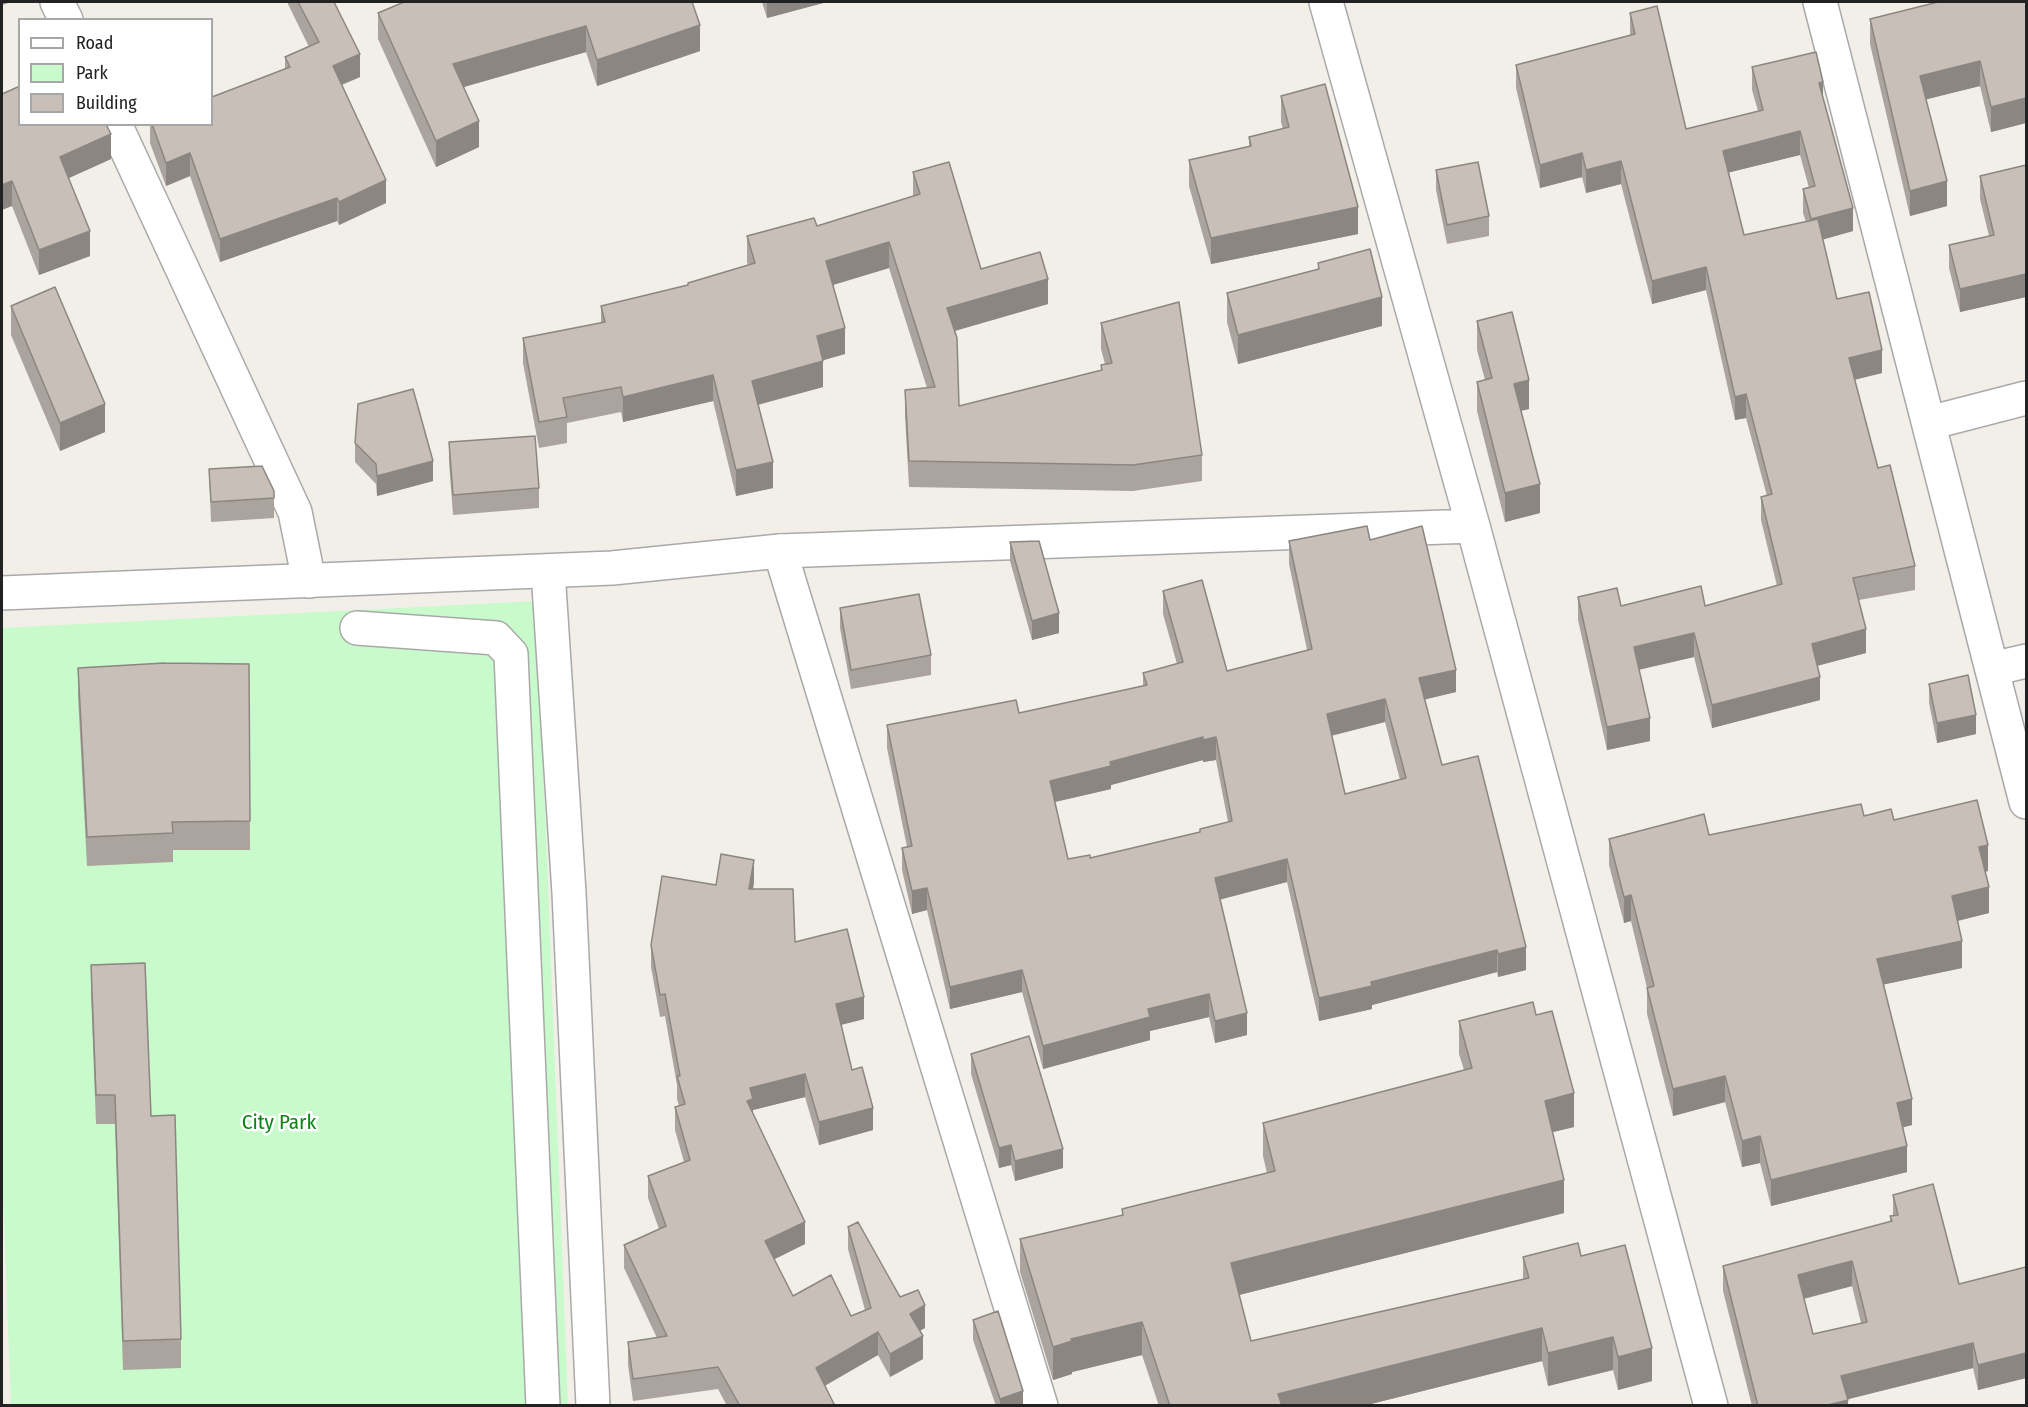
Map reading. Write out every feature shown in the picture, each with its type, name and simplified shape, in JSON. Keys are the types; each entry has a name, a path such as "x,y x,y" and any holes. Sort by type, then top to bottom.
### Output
{"street":[{"path":"57,2 65,18"},
{"path":"1326,2 1473,526 1711,1406"},
{"path":"1820,2 2026,802"},
{"path":"116,126 295,512 309,581"},
{"path":"1929,423 2026,398"},
{"path":"2,593 612,568 780,551 1473,526"},
{"path":"780,551 1041,1406"},
{"path":"548,571 570,892 593,1406"},
{"path":"357,628 496,638 511,654 543,1406"},
{"path":"1992,669 2026,661"}],"green space":[{"name":"City Park","path":"537,601 568,1405 11,1405 2,1167 2,628"}],"building":[{"path":"298,2 334,2 360,54 333,66 386,180 339,202 337,198 220,239 190,153 166,163 153,126 213,126 213,97 290,67 285,57 319,42"},
{"path":"404,2 692,2 700,25 597,60 586,26 453,64 479,121 436,141 378,13"},
{"path":"1938,2 2026,2 2026,98 1991,107 1980,61 1920,76 1947,181 1910,191 1870,19"},
{"path":"1657,6 1686,129 1763,110 1752,67 1816,52 1823,82 1819,83 1853,208 1811,219 1803,189 1815,186 1800,131 1723,151 1744,235 1818,219 1837,299 1869,292 1882,350 1849,358 1878,468 1890,465 1915,566 1853,578 1866,629 1812,644 1820,677 1712,705 1694,633 1634,647 1650,718 1607,727 1578,597 1617,588 1621,606 1701,586 1705,606 1782,584 1761,497 1772,494 1746,394 1735,397 1706,267 1652,281 1621,161 1586,170 1582,153 1540,165 1516,65 1635,34 1630,13"},
{"path":"1325,84 1358,207 1211,238 1189,160 1251,146 1249,137 1289,127 1281,96"},
{"path":"18,87 18,126 107,126 111,134 60,157 90,231 39,250 12,181 2,185 2,94"},
{"path":"949,162 981,269 1040,252 1048,279 947,308 957,338 959,406 1102,370 1101,365 1112,363 1101,323 1179,302 1202,455 1133,465 909,461 905,390 935,387 889,242 826,261 845,328 817,336 823,361 752,381 773,462 736,470 713,375 623,397 621,387 563,398 567,417 539,422 523,338 605,322 601,306 688,285 688,283 755,263 747,236 814,218 817,226 920,194 913,172"},
{"path":"1478,162 1489,216 1447,225 1436,170"},
{"path":"2026,165 2026,274 1960,289 1949,245 1994,235 1980,176"},
{"path":"1370,249 1382,297 1238,335 1227,293 1319,269 1318,263"},
{"path":"55,287 105,404 60,423 11,306"},
{"path":"1512,312 1529,380 1514,384 1540,484 1505,493 1477,382 1492,378 1477,321"},
{"path":"413,389 433,461 377,476 376,464 355,443 358,404"},
{"path":"535,436 539,488 453,495 449,442"},
{"path":"262,466 274,491 274,498 211,502 209,469"},
{"path":"1367,526 1370,540 1422,526 1456,670 1419,678 1442,765 1478,756 1526,947 1498,954 1497,950 1371,982 1372,986 1319,998 1287,859 1215,878 1247,1013 1215,1021 1209,994 1148,1009 1150,1017 1043,1046 1022,970 950,987 927,888 912,891 902,848 912,846 887,725 1016,700 1019,713 1147,685 1143,673 1183,662 1163,591 1202,580 1227,671 1312,649 1289,541","holes":["1385,699 1406,778 1345,794 1327,714","1203,737 1203,740 1216,737 1232,821 1200,829 1200,832 1090,858 1090,855 1068,859 1050,781 1111,766 1110,762"]},
{"path":"1039,541 1059,613 1032,621 1010,542"},
{"path":"919,594 931,655 851,670 840,608"},
{"path":"164,663 249,664 250,821 172,822 173,833 87,837 78,668"},
{"path":"1968,675 1976,715 1937,723 1929,684"},
{"path":"1977,800 1988,845 1979,847 1989,887 1952,896 1962,941 1877,959 1912,1099 1897,1103 1907,1146 1771,1180 1760,1136 1742,1141 1725,1076 1673,1089 1647,988 1654,986 1631,895 1624,897 1609,839 1704,814 1709,835 1861,804 1864,816 1891,809 1894,820"},
{"path":"721,854 754,860 749,889 793,889 795,942 847,929 864,997 836,1004 852,1070 862,1067 873,1108 819,1122 805,1074 750,1088 753,1099 747,1101 805,1222 765,1241 793,1296 831,1275 851,1316 871,1308 848,1227 858,1222 900,1297 918,1290 925,1305 910,1314 923,1336 890,1354 878,1332 816,1368 835,1406 740,1406 718,1367 633,1379 628,1342 667,1336 624,1245 666,1226 648,1176 690,1160 675,1107 685,1104 677,1076 680,1076 665,994 660,995 651,945 662,876 716,885"},
{"path":"145,963 151,1116 175,1115 181,1339 123,1341 115,1095 96,1095 91,965"},
{"path":"1533,1002 1536,1015 1552,1011 1574,1093 1545,1101 1564,1180 1231,1263 1251,1341 1529,1278 1523,1257 1578,1243 1581,1256 1625,1245 1652,1348 1618,1357 1613,1337 1548,1353 1542,1328 1278,1394 1282,1406 1170,1406 1142,1322 1071,1339 1072,1341 1053,1347 1020,1239 1123,1215 1122,1209 1275,1171 1263,1123 1472,1068 1459,1021"},
{"path":"1029,1036 1063,1149 1015,1161 1011,1145 999,1148 971,1054"},
{"path":"1933,1184 1959,1284 2026,1267 2026,1353 1978,1365 1973,1343 1841,1376 1848,1400 1824,1406 1758,1406 1723,1266 1892,1221 1890,1216 1898,1215 1893,1195","holes":["1852,1261 1867,1322 1813,1334 1798,1275"]},
{"path":"998,1311 1023,1391 1000,1399 973,1320"}]}
